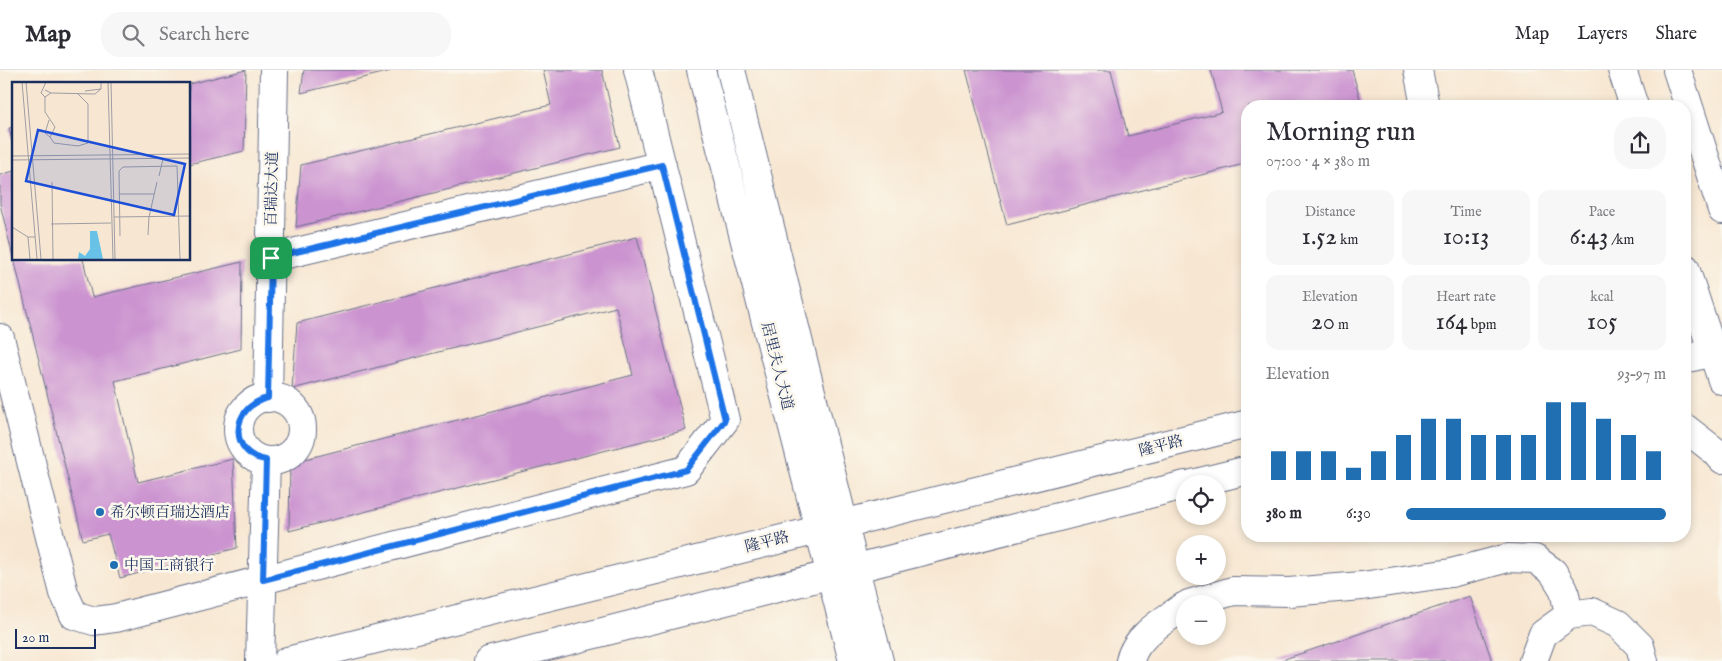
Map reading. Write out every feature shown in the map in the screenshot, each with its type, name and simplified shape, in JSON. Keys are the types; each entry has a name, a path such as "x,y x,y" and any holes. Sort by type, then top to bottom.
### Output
{"main road":[{"name":"百瑞达大道","path":"268,398 274,70"},
{"path":"0,338 64,593 74,615 94,621 116,618 686,470 725,420 638,70"},
{"name":"居里夫人大道","path":"701,70 843,572 879,661"},
{"name":"居里夫人大道","path":"731,70 831,527"},
{"path":"1418,70 1424,100"},
{"path":"1622,70 1632,100"},
{"path":"1677,70 1686,100"},
{"path":"1691,115 1722,210"},
{"path":"1697,134 1722,183"},
{"path":"271,258 662,165"},
{"path":"1691,284 1717,352 1722,380"},
{"path":"1691,358 1717,352"},
{"path":"278,399 287,402 295,409 300,418 301,438 296,448 289,455 281,459 266,460 260,460 250,454 243,446 239,436 238,425 248,406 257,400 278,399"},
{"name":"隆平路","path":"287,661 1241,426"},
{"path":"1691,433 1722,459"},
{"path":"260,661 266,460"},
{"path":"1226,476 1241,472"},
{"path":"488,661 1176,487"},
{"path":"1219,595 1233,591 1289,592 1362,586 1451,573 1508,558 1535,560 1553,572 1564,590 1569,615"},
{"name":"居里夫人大道","path":"843,572 853,661"},
{"path":"1130,661 1131,655 1151,629 1176,612"},
{"path":"1533,661 1543,634 1569,615 1592,612 1618,624 1640,646 1644,661"}],"building":[{"path":"246,70 244,151 190,164 190,84"},
{"path":"304,70 391,70 391,71 301,93"},
{"path":"543,70 602,70 620,147 296,227 301,165 551,105"},
{"path":"966,70 1111,70 1128,136 1222,112 1211,70 1352,70 1360,100 1241,100 1241,165 1007,225"},
{"path":"12,127 12,141 9,128"},
{"path":"12,172 12,253 0,204 0,175"},
{"path":"637,237 686,430 289,531 290,463 633,375 616,307 292,389 297,323"},
{"path":"14,260 83,260 92,297 242,262 241,349 115,381 138,482 233,459 237,548 120,578 108,534 83,540"},
{"path":"1470,596 1492,661 1279,661"}],"place":[{"name":"希尔顿百瑞达酒店","path":"100,512"},
{"name":"中国工商银行","path":"114,565"}],"route":[{"path":"662,165 725,420 686,470 263,580 266,460 260,460 250,454 243,446 239,436 238,425 248,406 257,400 268,398 271,258 662,165"}]}
